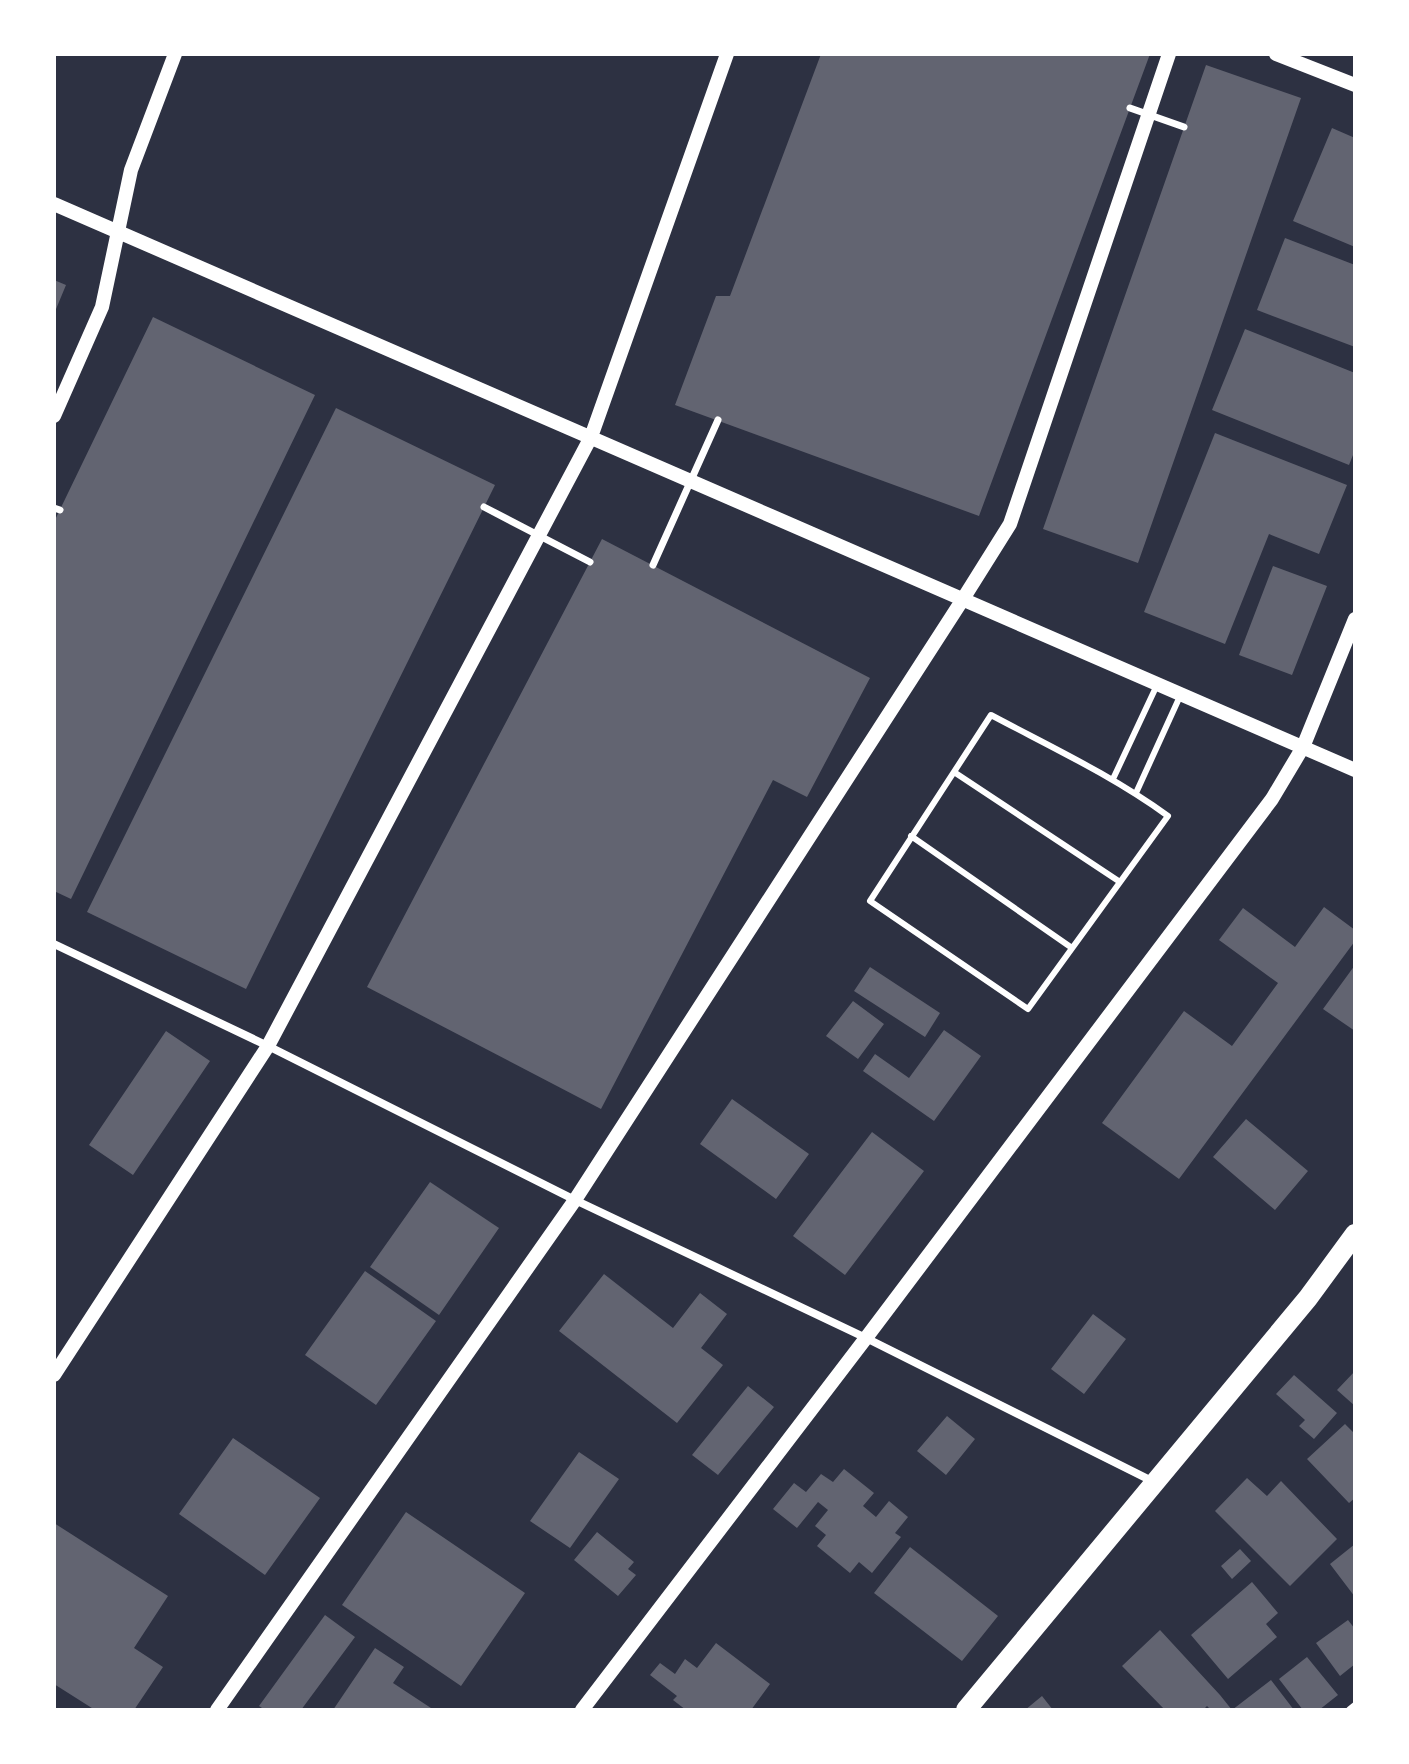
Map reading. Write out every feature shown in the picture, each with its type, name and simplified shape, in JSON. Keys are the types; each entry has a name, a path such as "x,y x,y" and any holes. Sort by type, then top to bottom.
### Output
{"main road":[{"path":"966,1710 1308,1298 1355,1234"}],"street":[{"path":"54,416 102,307 131,170 175,54"},
{"path":"54,1375 268,1046 591,437 727,54"},
{"path":"217,1710 575,1200 1010,524 1169,54"},
{"path":"1276,54 1355,85"},
{"path":"1130,108 1184,127"},
{"path":"54,204 1355,770"},
{"path":"653,565 718,420"},
{"path":"484,507 590,562"},
{"path":"582,1710 1272,799 1303,747 1355,619"},
{"path":"54,944 268,1046 575,1200 866,1338 1155,1482"},
{"path":"1350,1710 1355,1706"}],"lane":[{"path":"1113,779 1158,684"},
{"path":"1136,793 1181,694"},
{"path":"991,715 1113,779 1168,816 1028,1009 870,901 991,715"},
{"path":"954,772 1120,882"},
{"path":"911,836 1072,948"}],"building":[{"path":"821,54 1150,54 979,516 675,405 716,296 730,296"},
{"path":"1206,65 1301,98 1138,563 1043,529"},
{"path":"1332,128 1355,138 1355,247 1293,221"},
{"path":"1285,238 1355,265 1355,347 1257,310"},
{"path":"54,280 66,285 54,314"},
{"path":"153,317 315,395 71,899 54,891 54,522"},
{"path":"1245,329 1355,373 1355,450 1349,465 1212,410"},
{"path":"336,408 495,485 246,989 87,912"},
{"path":"1215,433 1347,485 1319,554 1269,534 1225,644 1144,612"},
{"path":"602,539 870,678 807,797 773,780 601,1109 367,987"},
{"path":"1273,566 1327,586 1292,675 1239,655"},
{"path":"1324,907 1355,930 1355,941 1179,1179 1102,1123 1184,1011 1232,1046 1278,983 1219,940 1243,908 1295,947"},
{"path":"1355,965 1355,1031 1323,1009"},
{"path":"870,967 940,1013 925,1037 854,991"},
{"path":"853,1001 884,1024 858,1059 826,1036"},
{"path":"944,1030 981,1056 934,1121 863,1071 875,1054 909,1078"},
{"path":"166,1031 210,1061 133,1175 89,1145"},
{"path":"732,1099 809,1154 776,1199 700,1144"},
{"path":"1246,1119 1308,1171 1275,1210 1213,1157"},
{"path":"872,1132 924,1171 845,1275 793,1236"},
{"path":"430,1182 499,1228 439,1315 370,1267"},
{"path":"365,1271 436,1321 376,1405 305,1355"},
{"path":"604,1274 673,1328 700,1293 727,1314 701,1348 723,1365 677,1423 559,1331"},
{"path":"1093,1314 1126,1339 1084,1394 1051,1369"},
{"path":"1355,1371 1355,1406 1337,1390"},
{"path":"1294,1375 1337,1413 1314,1439 1299,1426 1305,1420 1276,1394"},
{"path":"748,1386 774,1407 718,1475 692,1455"},
{"path":"947,1416 975,1439 946,1475 917,1451"},
{"path":"1345,1424 1355,1434 1355,1498 1349,1503 1307,1459"},
{"path":"233,1438 320,1498 265,1575 179,1514"},
{"path":"579,1452 619,1479 570,1548 530,1521"},
{"path":"844,1469 874,1493 863,1506 876,1517 889,1501 908,1517 895,1533 901,1537 872,1573 859,1562 850,1573 817,1546 826,1535 815,1526 828,1510 818,1502 797,1528 773,1509 794,1483 806,1492 821,1474 833,1482"},
{"path":"1247,1478 1267,1496 1281,1481 1337,1539 1290,1586 1215,1511"},
{"path":"406,1512 525,1593 461,1686 342,1605"},
{"path":"54,1523 168,1596 134,1648 163,1667 134,1710 95,1710 54,1684"},
{"path":"597,1532 634,1562 628,1569 636,1575 618,1596 574,1560"},
{"path":"1355,1544 1355,1597 1330,1564"},
{"path":"910,1547 998,1616 962,1661 874,1593"},
{"path":"1240,1549 1251,1561 1232,1579 1221,1566"},
{"path":"1252,1582 1278,1613 1266,1624 1277,1637 1228,1679 1191,1635"},
{"path":"325,1615 355,1637 301,1710 265,1710 259,1706"},
{"path":"1348,1620 1355,1629 1355,1664 1340,1676 1316,1643"},
{"path":"1160,1630 1232,1710 1211,1710 1207,1706 1203,1710 1165,1710 1122,1666"},
{"path":"716,1643 770,1684 751,1710 686,1710 673,1700 677,1696 650,1675 660,1663 675,1674 685,1659 697,1668"},
{"path":"375,1648 404,1667 393,1683 434,1710 333,1710"},
{"path":"1307,1657 1338,1695 1319,1710 1303,1710 1279,1679"},
{"path":"1271,1680 1294,1710 1232,1710"},
{"path":"1042,1696 1053,1710 1025,1710"}]}
